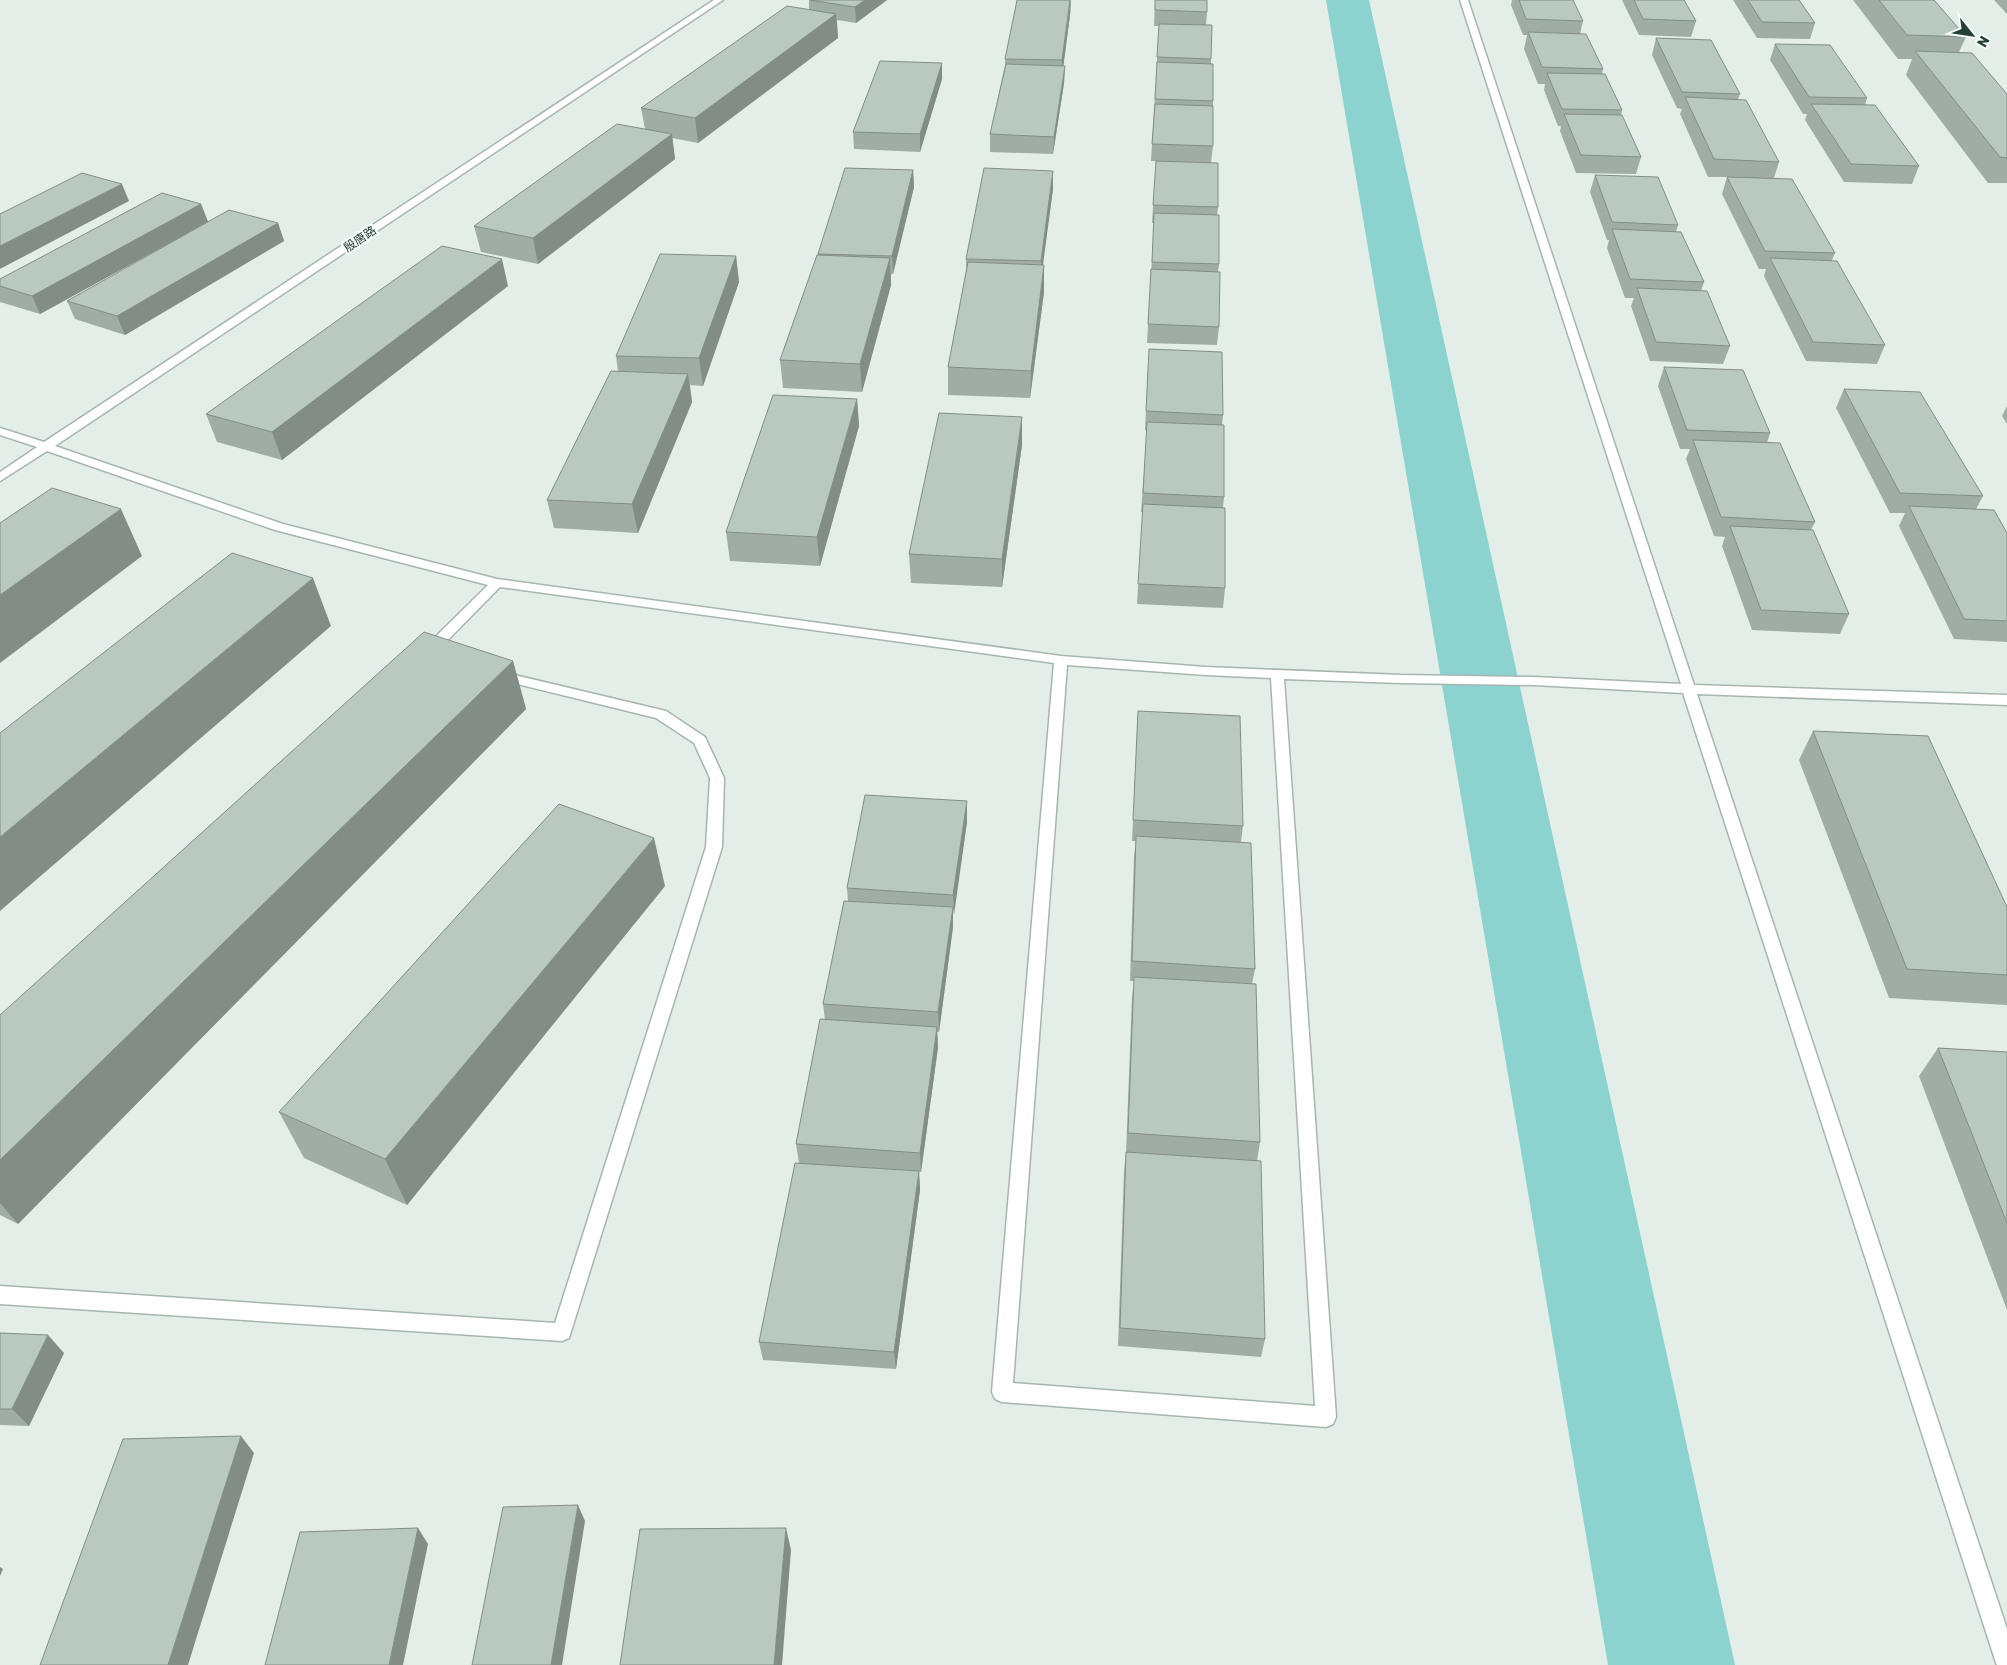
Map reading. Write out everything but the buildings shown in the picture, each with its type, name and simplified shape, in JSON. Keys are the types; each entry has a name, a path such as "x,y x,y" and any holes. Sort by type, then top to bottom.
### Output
{"street":[{"name":"殷唐路","path":"0,477 719,0"},
{"path":"1464,0 2007,1663"},
{"path":"0,431 279,527 498,584 1060,660 1206,671 1401,679 1534,681 1688,689 2007,700"},
{"path":"443,661 420,660 498,584"},
{"path":"1060,660 1002,1392 1326,1417 1277,673"},
{"path":"0,1295 562,1332 714,847 717,778 700,740 661,714 481,670"}],"water":[{"path":"1326,0 1369,0 1735,1665 1608,1665"}]}
